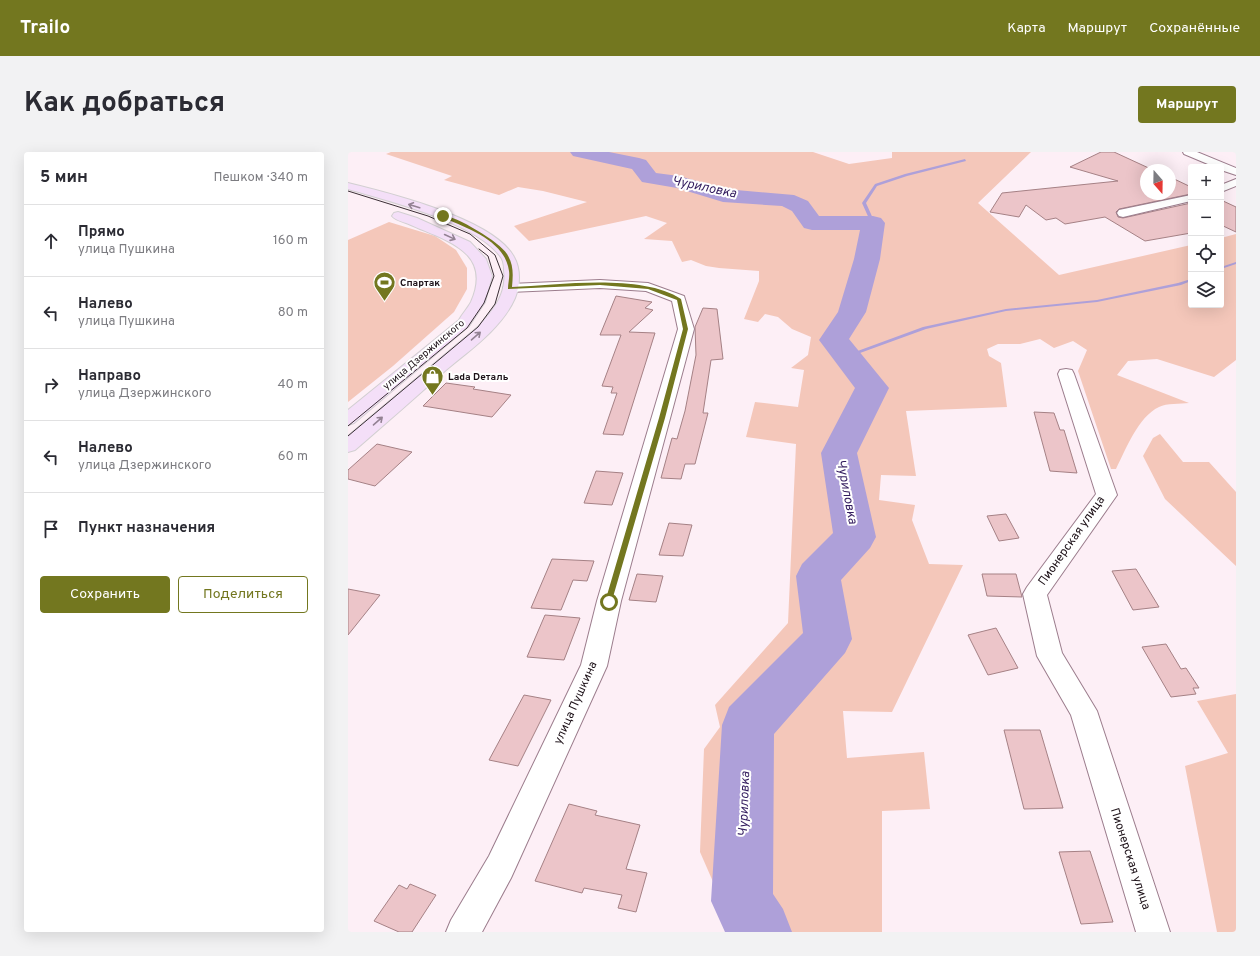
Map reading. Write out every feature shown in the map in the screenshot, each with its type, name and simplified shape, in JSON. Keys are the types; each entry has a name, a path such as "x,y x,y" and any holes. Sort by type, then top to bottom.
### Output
{"main road":[{"name":"улица Дзержинского","path":"348,186 443,216 483,234 505,254 512,271 509,295 495,317 484,329 348,446"},
{"name":"улица Дзержинского","path":"348,198 413,221 465,245 479,259 485,276 478,302 464,323 348,419"}],"street":[{"path":"1188,152 1236,172"},
{"path":"1224,188 1236,182"},
{"path":"1123,213 1188,199"},
{"name":"улица Пушкина","path":"462,932 500,867 594,666 609,602 686,329 679,299 648,287 600,284 510,288"},
{"name":"Пионерская улица","path":"1066,374 1107,495 1035,594 1050,656 1083,711 1153,932"}],"shaded area":[{"path":"391,152 813,152 849,164 892,158 892,152 1031,152 978,203 1059,275 1188,246 1188,308 1224,308 1224,237 1236,234 1236,360 1214,377 1157,359 1128,361 1117,375 1189,403 1159,407 1145,418 1133,434 1116,469 1111,469 1078,371 1087,350 1073,341 1054,348 1040,339 1020,344 998,344 987,349 989,356 1001,363 1007,407 906,411 916,476 881,475 879,500 915,505 912,520 929,564 963,565 892,712 843,711 847,758 924,752 930,809 882,811 882,932 735,932 700,852 704,749 720,727 715,705 788,623 796,444 746,437 755,402 798,407 804,370 791,368 808,355 811,337 792,329 778,317 765,314 758,322 744,319 759,281 759,271 706,266 691,260 682,262 672,241 644,239 667,223 646,216 529,241 514,226 587,202 543,191 518,187 499,195 444,180 452,176 386,154"},
{"path":"389,222 435,236 456,250 467,268 467,289 454,312 393,366 348,402 348,240"},
{"path":"1160,434 1183,462 1209,462 1236,492 1236,566 1165,499 1143,456 1153,438"},
{"path":"1236,694 1236,932 1217,932 1185,766 1228,753 1197,701"}],"building":[{"path":"1101,152 1114,152 1140,164 1140,200 1162,200 1119,209 1116,212 1118,217 1123,218 1188,204 1188,234 1145,241 1105,217 1065,224 1056,218 1046,220 1026,205 1019,217 990,212 1002,193 1118,181 1070,167"},
{"path":"1176,180 1188,186 1188,195 1176,197"},
{"path":"1224,201 1236,207 1236,232 1224,226"},
{"path":"616,296 652,302 645,308 653,310 629,332 655,333 623,435 603,434 617,393 611,393 613,387 602,386 621,335 600,335"},
{"path":"703,308 717,309 723,359 711,360 703,413 708,413 695,464 685,464 681,479 661,478 672,438 677,439 685,411 696,355 695,327"},
{"path":"446,383 475,387 473,389 511,395 492,417 423,406"},
{"path":"1034,412 1054,413 1060,430 1064,430 1077,473 1050,471"},
{"path":"377,444 412,452 375,486 348,479 348,470"},
{"path":"596,471 623,473 612,505 584,503"},
{"path":"1006,514 1019,538 999,541 987,516"},
{"path":"669,523 692,525 683,556 659,555"},
{"path":"552,559 594,561 587,581 573,580 561,610 531,608"},
{"path":"1136,569 1159,607 1133,610 1112,571"},
{"path":"637,574 663,576 656,602 629,600"},
{"path":"982,574 1016,574 1022,597 987,596"},
{"path":"348,589 380,595 348,635"},
{"path":"545,615 580,618 564,660 527,657"},
{"path":"996,628 1018,668 988,675 968,635"},
{"path":"1166,644 1181,669 1186,668 1199,688 1193,688 1196,694 1171,697 1142,647"},
{"path":"524,695 551,700 518,766 489,760"},
{"path":"1004,730 1040,730 1063,808 1024,809"},
{"path":"569,804 597,811 595,815 640,825 626,869 647,873 636,912 618,908 622,895 584,888 582,893 535,881"},
{"path":"1090,851 1113,922 1081,924 1059,852"},
{"path":"410,884 436,895 412,932 399,932 374,921 399,885 407,889"}],"waterway":[{"name":"Чуриловка","path":"580,152 639,164 649,178 679,182 723,195 786,200 800,206 812,223 873,223 867,259 852,312 834,340 872,388 839,453 855,537 818,576 828,639 748,725 742,901 760,932"},
{"path":"873,223 864,203 876,185 906,175 965,160"},
{"path":"1224,267 1236,263"},
{"path":"847,356 925,328 1006,310 1097,301 1188,281"}],"tram line":[{"path":"348,191 428,216 470,234 495,255 503,276 495,304 478,327 348,436"},
{"path":"348,426 467,328 484,303 494,276 488,256 479,249"}],"place":[{"name":"Спартак","path":"385,302"},
{"name":"Lada Dеталь","path":"433,396"}],"route":[{"path":"443,216 483,234 505,254 512,271 510,288 600,284 648,287 679,299 686,329 609,602"}]}
